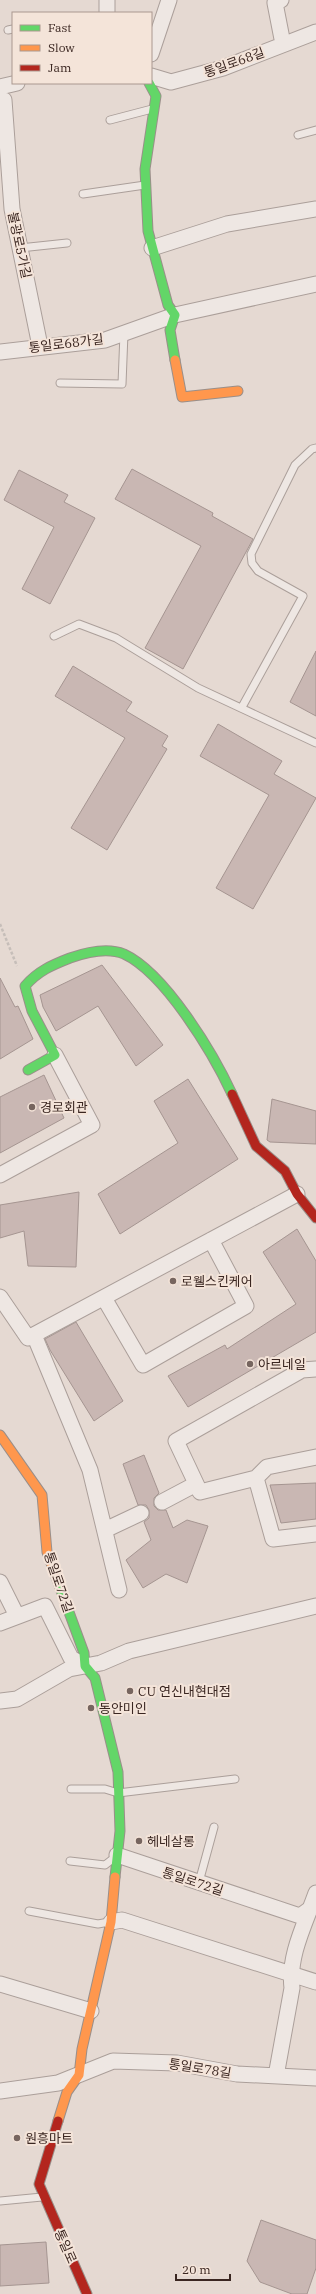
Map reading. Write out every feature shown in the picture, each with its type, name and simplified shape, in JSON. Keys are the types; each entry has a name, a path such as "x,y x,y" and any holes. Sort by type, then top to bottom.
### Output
{"street":[{"path":"107,0 107,12"},
{"path":"152,51 169,0"},
{"path":"281,0 275,3 283,44"},
{"name":"통일로68길","path":"152,76 171,82 223,68 316,32"},
{"path":"0,87 13,84"},
{"path":"150,84 156,96 145,169 148,232 168,305 176,314 170,330 182,397 238,391"},
{"name":"불광로5가길","path":"0,98 4,100 12,209 40,346"},
{"path":"152,248 227,224 316,209"},
{"name":"통일로68가길","path":"0,352 40,346 104,340 176,314 316,284"},
{"path":"0,1175 92,1125 32,1011 25,986 35,974 54,964 81,954 104,950 123,954 145,968 164,986 194,1029 231,1091 256,1146 285,1171 297,1194 316,1218"},
{"path":"28,1070 55,1056"},
{"path":"0,1297 28,1338 297,1194"},
{"path":"104,1298 143,1365 246,1306 211,1240"},
{"path":"34,1335 90,1470 119,1590"},
{"path":"316,1369 302,1370 176,1441 200,1492 256,1478 268,1467 316,1457"},
{"name":"통일로72길","path":"0,1435 42,1495 47,1552 84,1653 85,1666"},
{"path":"256,1478 273,1539 316,1534"},
{"path":"162,1502 196,1484"},
{"path":"104,1530 141,1513"},
{"path":"0,1582 17,1616"},
{"name":"통일로72길","path":"0,1622 45,1606 70,1658 85,1666 95,1678 118,1772 120,1831 117,1855 300,1916 313,1909"},
{"path":"0,1701 17,1699 69,1669 101,1663 129,1651 316,1606"},
{"path":"45,2197 39,2184 46,2156 67,2092 79,2075 110,1922 117,1855"},
{"path":"276,2076 292,1988 290,1974 293,1959 313,1909 316,1893"},
{"path":"110,1922 122,1920 316,1982"},
{"path":"0,1984 91,2011"},
{"name":"통일로78길","path":"0,2091 58,2082 113,2062 177,2062 237,2074 316,2078"},
{"name":"통일로","path":"45,2197 87,2294"}],"lane":[{"path":"110,120 154,108"},
{"path":"298,135 316,130"},
{"path":"83,194 146,185"},
{"path":"20,248 67,243"},
{"path":"60,383 122,384 124,333"},
{"path":"242,707 303,596 258,571 252,563 251,554 295,465 312,449 316,448"},
{"path":"54,636 79,624 116,638 198,688 242,707 316,743"},
{"path":"71,1789 105,1789 118,1793 235,1779"},
{"path":"199,1882 214,1827"},
{"path":"70,1861 105,1865 117,1855"},
{"path":"29,1910 98,1924 110,1922"},
{"path":"0,2201 45,2197"}],"path":[{"path":"0,924 25,986"}],"building":[{"path":"132,469 213,513 212,516 253,539 183,669 145,648 201,546 115,499"},
{"path":"19,470 68,495 64,502 95,518 50,604 22,589 54,527 4,500"},
{"path":"316,651 316,716 290,702"},
{"path":"73,666 132,702 126,711 168,736 162,746 167,749 107,850 71,828 125,738 55,696"},
{"path":"218,724 282,761 274,774 316,798 253,909 216,888 269,795 200,756"},
{"path":"102,965 163,1045 136,1066 98,1006 56,1031 43,1007 40,995"},
{"path":"0,978 15,1007 18,1006 33,1039 0,1059"},
{"name":"경로회관","path":"44,1075 64,1118 0,1153 0,1097"},
{"path":"188,1079 238,1159 120,1234 98,1194 178,1143 154,1101"},
{"path":"272,1099 316,1111 316,1144 270,1142 267,1140"},
{"path":"79,1192 76,1267 28,1266 24,1231 0,1238 0,1205"},
{"path":"297,1229 316,1261 316,1332 188,1407 168,1376 225,1345 227,1349 296,1304 263,1252"},
{"path":"76,1322 123,1401 94,1421 50,1350 45,1339"},
{"path":"144,1455 159,1493 154,1498 154,1506 158,1510 166,1510 173,1528 187,1520 208,1526 187,1583 166,1574 143,1588 126,1560 151,1540 144,1522 149,1518 149,1510 146,1505 138,1505 123,1464"},
{"path":"316,1483 316,1519 281,1523 270,1485"},
{"path":"261,2220 316,2240 316,2268 307,2294 292,2294 260,2282 247,2261"},
{"path":"46,2242 49,2283 0,2286 0,2245"}],"traffic: fast":[{"path":"150,84 156,96 145,169 148,231 168,305 175,315 170,330 175,360"},
{"path":"28,1070 55,1055 32,1011 25,986 40,972 63,961 90,952 111,951 124,954 140,964 156,978 186,1016 200,1037 224,1077 232,1094"},
{"path":"55,1574 84,1653 85,1666 95,1678 118,1772 120,1831 115,1877"}],"traffic: slow":[{"path":"175,360 182,397 238,391"},
{"path":"0,1435 42,1495 47,1552 55,1574"},
{"path":"58,2121 67,2092 79,2075 82,2049 111,1922 115,1877"}],"traffic: jam":[{"path":"232,1094 256,1146 285,1171 297,1194 316,1218"},
{"path":"58,2121 39,2184 87,2294"}],"place":[{"name":"경로회관","path":"32,1107"},
{"name":"로웰스킨케어","path":"173,1281"},
{"name":"아르네일","path":"250,1364"},
{"name":"CU 연신내현대점","path":"130,1691"},
{"name":"동안미인","path":"91,1708"},
{"name":"헤네살롱","path":"139,1841"},
{"name":"원흥마트","path":"17,2138"}]}
